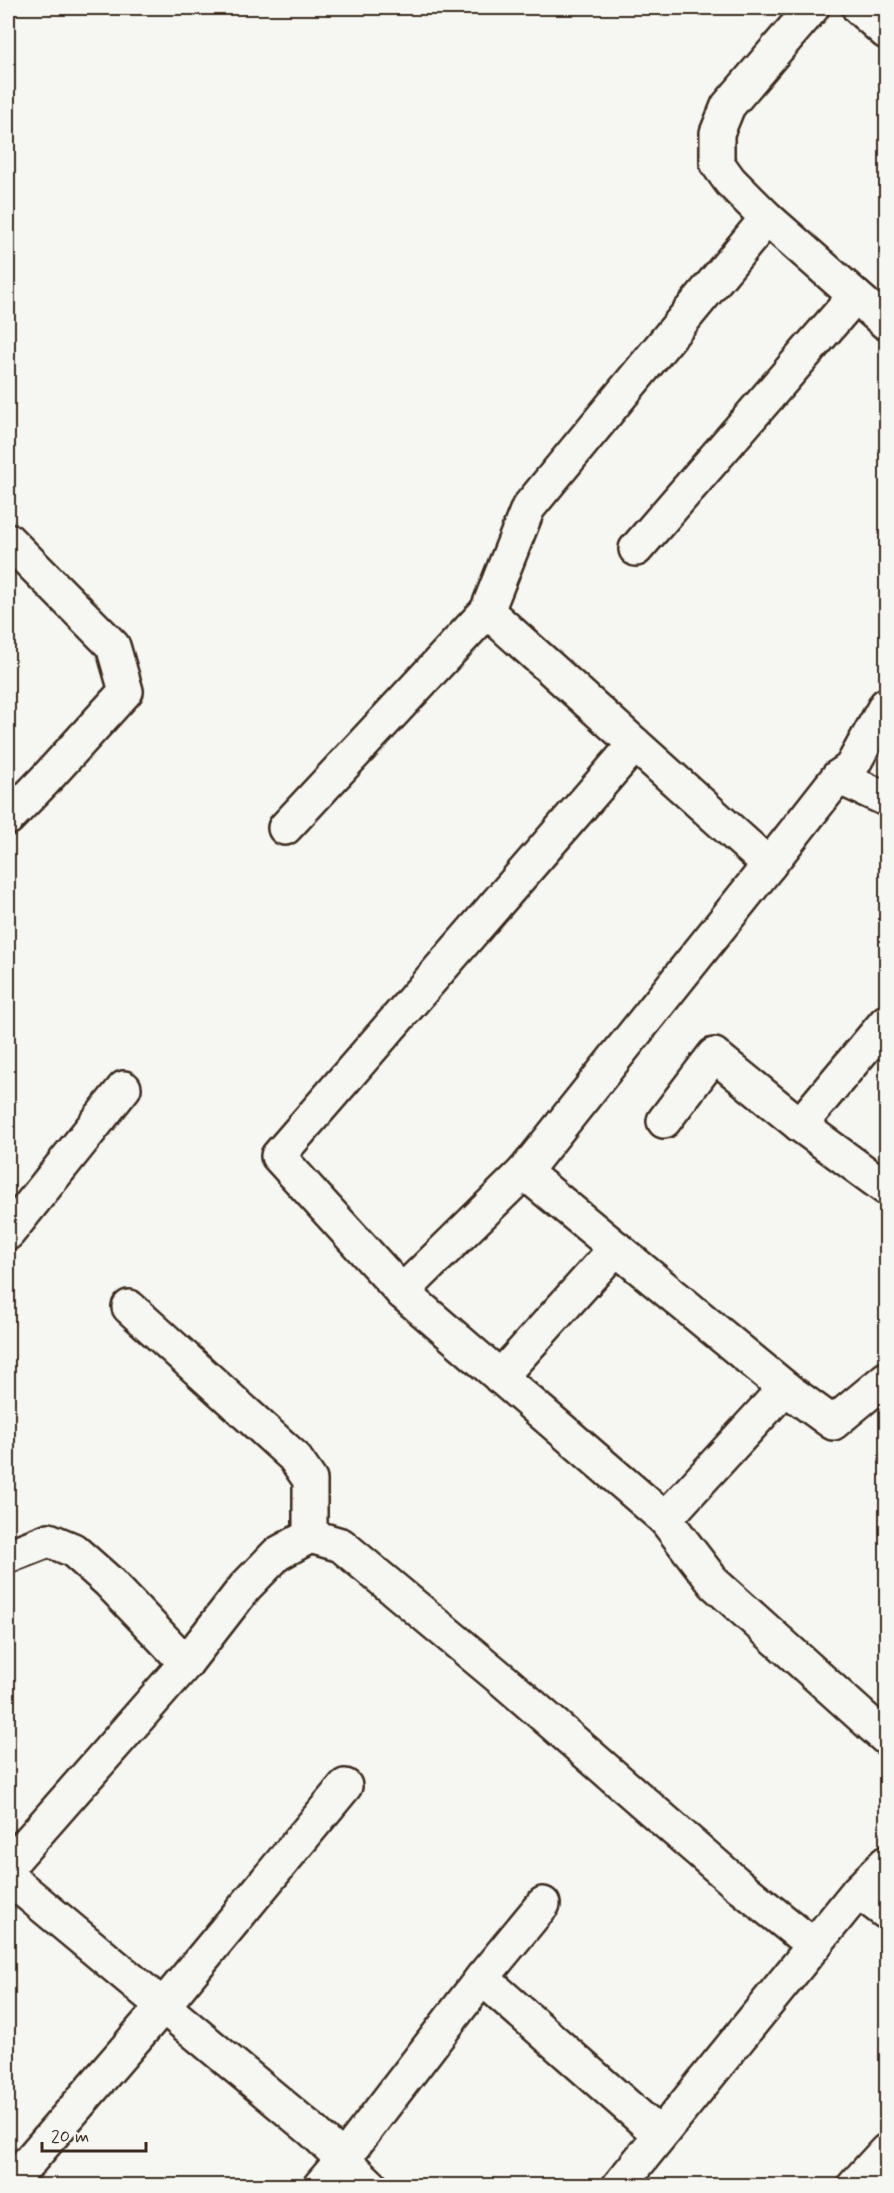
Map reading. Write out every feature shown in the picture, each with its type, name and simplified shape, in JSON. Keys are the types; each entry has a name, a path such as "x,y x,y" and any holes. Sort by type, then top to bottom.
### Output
{"street":[{"path":"812,8 728,106 717,133 717,163 730,180 767,218 886,323"},
{"path":"859,8 886,32"},
{"path":"285,828 487,611 528,508 767,218"},
{"path":"636,549 855,296"},
{"path":"8,540 113,646 126,692 8,818"},
{"path":"487,611 770,864"},
{"path":"402,1292 524,1172 838,777 851,768 886,705"},
{"path":"635,744 278,1156 402,1292 665,1520 715,1584 886,1738"},
{"path":"838,777 886,799"},
{"path":"801,1125 886,1022"},
{"path":"664,1121 714,1055 801,1125 886,1188"},
{"path":"8,1233 124,1088"},
{"path":"524,1172 785,1388 833,1423 886,1379"},
{"path":"500,1377 616,1248"},
{"path":"129,1307 294,1457 310,1479 309,1536"},
{"path":"665,1520 785,1388"},
{"path":"8,1866 186,1663 245,1587 277,1554 309,1536 341,1545 504,1681 736,1883 814,1946"},
{"path":"8,1556 49,1540 73,1550 108,1581 186,1663"},
{"path":"8,2186 163,2006 345,1786"},
{"path":"619,2186 858,1891 886,1863"},
{"path":"8,1876 344,2158 371,2186"},
{"path":"858,1891 886,1912"},
{"path":"320,2186 482,1978 543,1904"},
{"path":"482,1978 660,2135"},
{"path":"854,2186 886,2151"}]}
